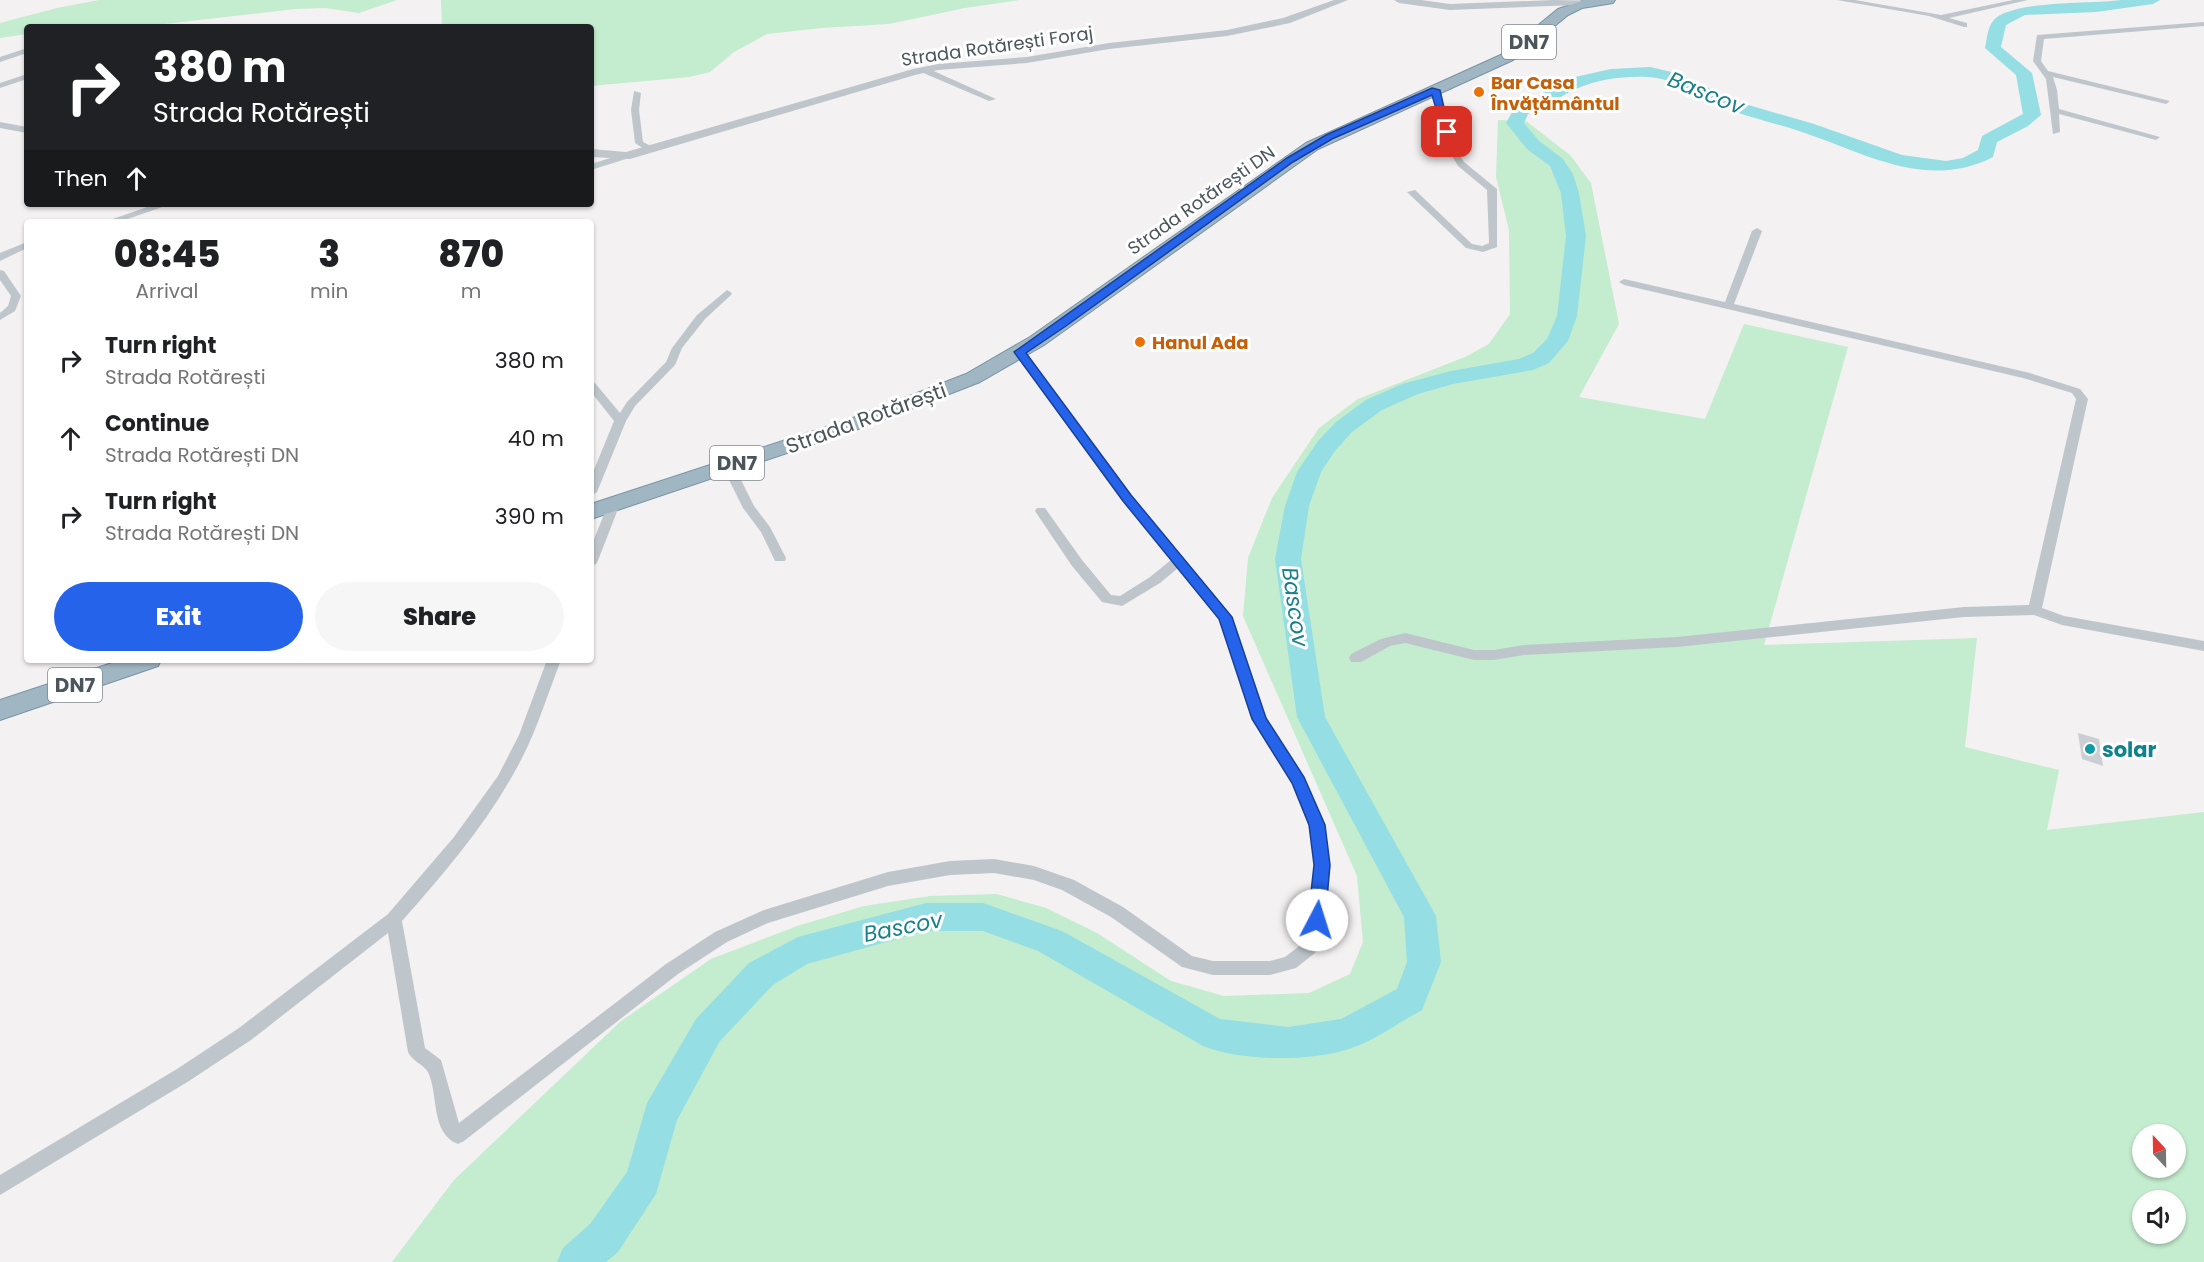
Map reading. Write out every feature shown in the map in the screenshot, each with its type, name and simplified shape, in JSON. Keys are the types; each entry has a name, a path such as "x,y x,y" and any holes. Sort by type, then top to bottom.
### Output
{"highway":[{"name":"Strada Rotărești DN","path":"1062,324 1298,155 1346,129 1508,57 1561,7 1608,0"},
{"name":"Strada Rotărești","path":"594,511 932,396 973,378 1062,324"},
{"name":"DN7","path":"0,710 140,663"}],"street":[{"name":"Strada Rotărești Foraj","path":"594,166 924,70 1013,62 1109,46 1227,33 1293,19 1343,0"},
{"path":"1400,0 1450,7 1561,7"},
{"path":"1841,0 1942,17 1964,25"},
{"path":"1942,17 2024,0"},
{"path":"2056,132 2053,90 2046,73 2037,61 2040,37 2204,24"},
{"path":"0,60 24,51"},
{"path":"924,70 992,99"},
{"path":"2046,73 2166,101"},
{"path":"0,88 24,76"},
{"path":"0,88 24,83"},
{"path":"1412,192 1470,246 1483,249 1494,245 1492,189 1461,164 1452,149 1435,90"},
{"path":"637,93 633,104 638,120 639,143 650,149"},
{"path":"2053,110 2156,137"},
{"path":"0,124 24,129"},
{"path":"594,153 626,156"},
{"path":"118,219 156,207"},
{"path":"1729,304 1757,231"},
{"path":"0,258 24,246"},
{"path":"0,273 16,296 15,303 9,312 0,317"},
{"path":"1624,282 1729,304 2026,375 2076,391 2082,399 2035,610"},
{"path":"594,485 621,421 631,404 671,363 676,348 701,317 727,293"},
{"path":"394,919 417,1052 435,1066 450,1127 458,1136 672,969 721,937 764,917 888,879 950,868 994,866 1034,873 1068,885 1117,912 1188,962 1213,968 1270,968 1290,963 1309,948 1317,920 1322,865 1317,825 1299,781 1259,719 1226,617 1127,498 1019,352"},
{"path":"594,390 621,421"},
{"path":"728,466 749,508 766,530 780,558"},
{"path":"594,555 614,504"},
{"path":"1041,511 1077,563 1107,599 1122,601 1178,561"},
{"path":"1356,658 1386,642 1405,638 1474,655 1494,655 1524,650 1677,642 1964,612 2035,610 2062,620 2204,646"},
{"path":"1,1185 173,1081 237,1039 394,919 458,845 489,802 516,758 553,663"}],"green space":[{"path":"99,0 397,0 359,13 325,8 295,9 164,24 24,24 24,34 0,38 0,23"},
{"path":"441,0 1019,0 965,8 889,24 767,34 734,52 710,72 689,77 594,86 594,24 442,24"},
{"path":"1498,120 1526,121 1570,155 1591,183 1619,324 1579,397 1705,419 1744,324 1848,347 1764,645 1977,638 1965,747 2059,770 2047,830 2204,812 2204,1262 392,1262 454,1180 621,1021 711,959 797,926 864,906 930,896 997,894 1046,908 1097,933 1171,981 1224,996 1309,993 1350,974 1363,942 1357,876 1243,616 1248,558 1272,498 1319,428 1358,399 1465,357 1489,344 1510,314 1509,230 1496,177"}],"building":[{"name":"solar","path":"2078,733 2099,739 2103,766 2082,759"}],"waterway":[{"name":"Bascov","path":"577,1262 604,1238 643,1181 660,1115 708,1030 761,974 798,952 926,917 983,917 1050,941 1215,1035 1288,1043 1346,1034 1410,999 1424,962 1420,916 1311,717 1288,559 1297,506 1309,472 1326,446 1344,427 1374,405 1410,389 1451,378 1525,365 1541,358 1557,341 1567,316 1576,236 1570,193 1564,174 1557,163 1533,145 1515,123 1521,111 1566,87 1590,78 1611,74 1650,72 1681,80 1739,108 1808,128 1898,160 1923,165 1946,166 1968,163 1987,153 1988,140 2032,115 2024,73 1993,48 1996,29 2000,22 2022,11 2096,8 2153,0"}],"place":[{"name":"Bar Casa Învățământul","path":"1479,92"},
{"name":"Hanul Ada","path":"1140,342"},
{"name":"solar","path":"2090,749"}],"route":[{"path":"1317,920 1322,865 1317,825 1299,781 1259,719 1226,617 1127,498 1019,352 1037,342 1290,160 1329,137 1435,90 1447,132"}]}
